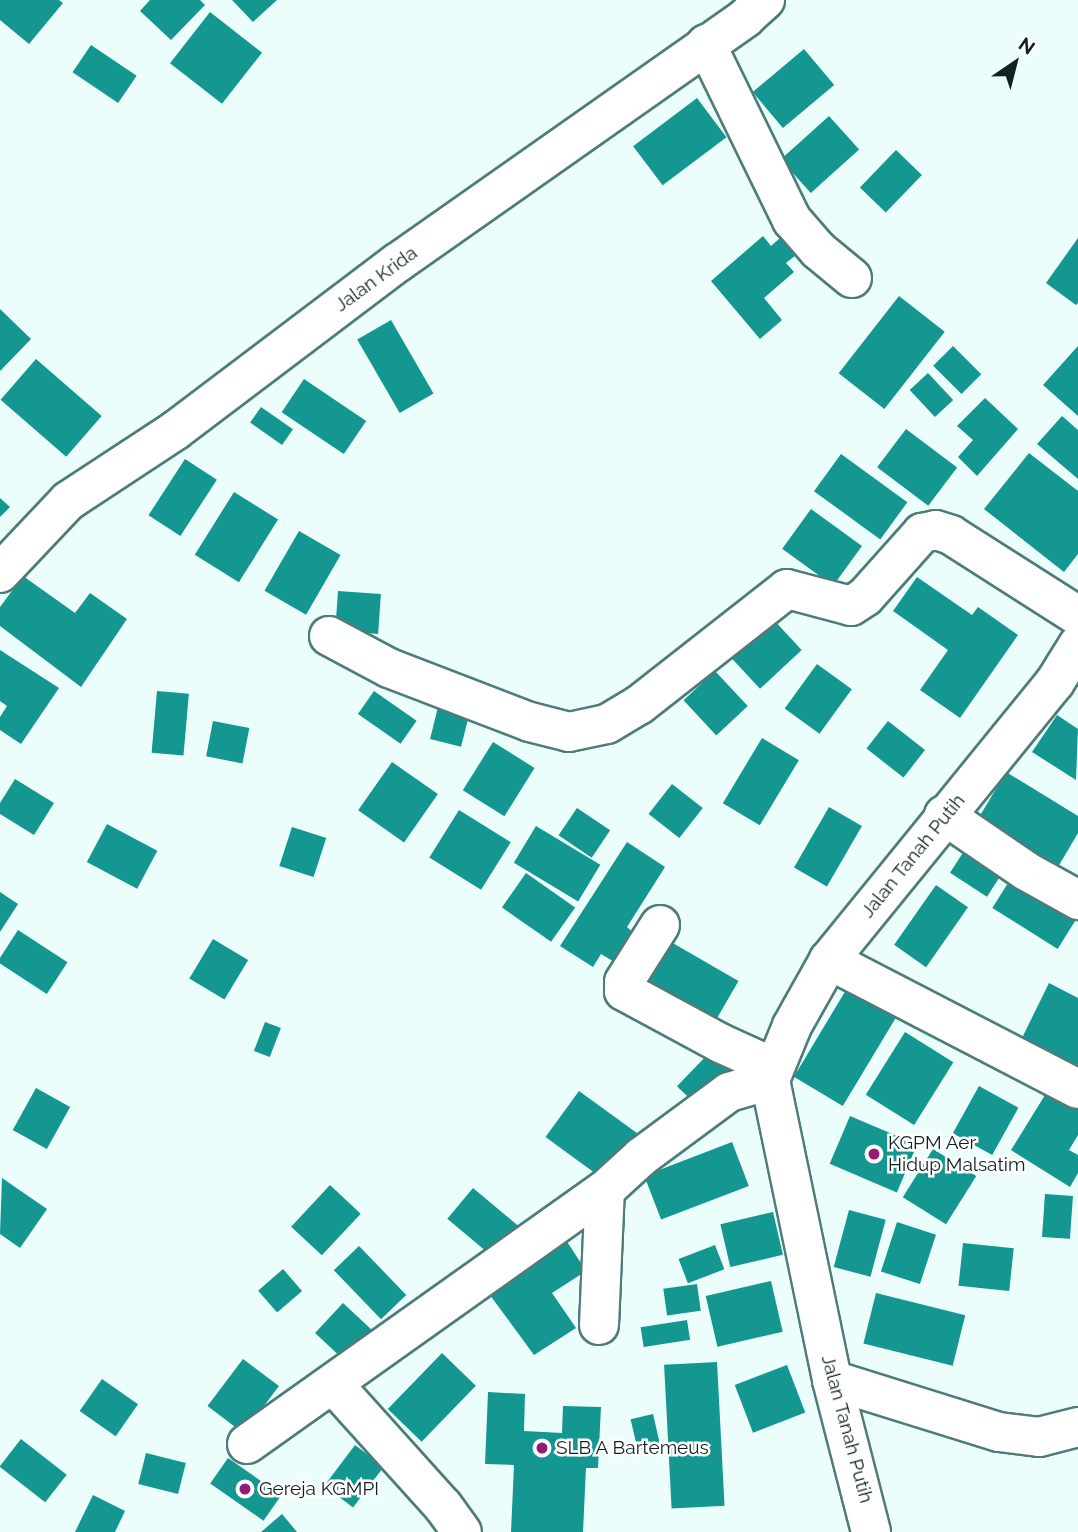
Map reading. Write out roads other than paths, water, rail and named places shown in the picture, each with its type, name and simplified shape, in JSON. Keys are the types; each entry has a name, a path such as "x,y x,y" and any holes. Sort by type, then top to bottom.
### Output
{"street":[{"name":"Jalan Krida","path":"0,573 68,501 176,430 397,263 706,44 743,6"},
{"path":"706,44 792,220 818,250 852,278"},
{"path":"329,636 389,668 530,722 569,732 607,724 639,705 787,589 851,606 865,597 922,533 936,530 951,535 1078,616"},
{"name":"Jalan Tanah Putih","path":"872,1532 832,1380 771,1073 829,960 944,815 1055,682 1078,645"},
{"path":"944,815 1026,871 1078,900"},
{"path":"660,925 624,982 624,991 771,1073"},
{"path":"829,960 1078,1089"},
{"path":"247,1444 605,1190 641,1157 729,1092 771,1073"},
{"path":"599,1325 605,1190"},
{"path":"832,1380 999,1432 1039,1437 1078,1427"},
{"path":"333,1384 443,1506 461,1532"}],"place":[{"name":"KGPM Aer Hidup Malsatim","path":"874,1154"},
{"name":"SLB A Bartemeus","path":"542,1448"},
{"name":"Gereja KGMPI","path":"245,1489"}]}
